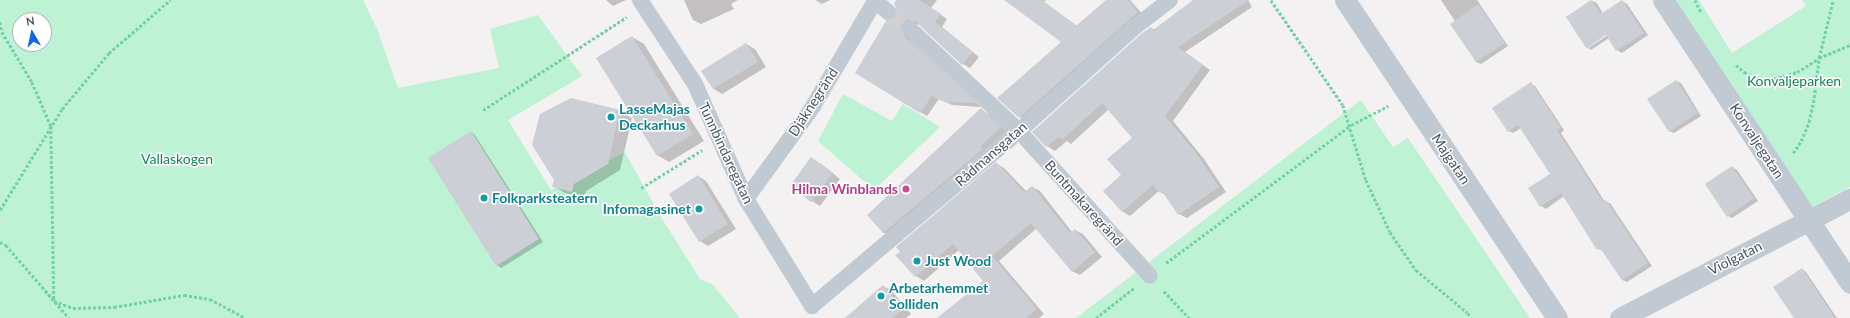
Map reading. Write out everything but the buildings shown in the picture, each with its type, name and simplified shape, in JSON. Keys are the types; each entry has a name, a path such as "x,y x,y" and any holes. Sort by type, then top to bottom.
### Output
{"street":[{"name":"Rådmansgatan","path":"812,306 1019,130 1135,27 1170,0"},
{"name":"Majgatan","path":"1345,0 1557,318"},
{"name":"Konvaljegatan","path":"1663,0 1850,283"},
{"path":"875,1 888,12"},
{"name":"Djäknegränd","path":"746,199 812,108 875,1"},
{"name":"Tunnbindaregatan","path":"646,2 695,84 720,139 732,171 746,199 812,306"},
{"name":"Buntmakaregränd","path":"910,29 1019,130 1150,276"},
{"name":"Violgatan","path":"1620,318 1850,199"}],"path":[{"path":"0,210 62,109 109,53 170,0"},
{"path":"1271,0 1343,105 1351,126 1366,180 1390,232 1416,270 1468,313 1471,318"},
{"path":"1695,0 1703,19"},
{"path":"1777,172 1801,141 1809,122 1814,98 1819,58 1833,0"},
{"path":"483,110 646,2"},
{"path":"0,22 2,32 32,82 51,126 54,301"},
{"path":"1735,64 1744,72 1759,79 1774,79 1798,72 1819,58 1850,45"},
{"path":"1208,232 1351,126 1392,104"},
{"path":"641,188 720,139"},
{"path":"0,242 6,245 69,318"},
{"path":"1150,276 1189,318"},
{"path":"54,301 73,308 114,308 184,295 210,299 245,318"}],"green space":[{"name":"Vallaskogen","path":"0,0 363,0 377,29 398,88 499,68 490,29 538,15 582,76 508,120 551,190 625,152 659,214 700,279 712,284 740,318 0,318"},
{"name":"Konvaljeparken","path":"1673,0 1699,0 1732,53 1806,6 1802,0 1850,0 1850,187 1810,208"},
{"path":"843,94 892,121 903,104 940,127 874,190 818,141"},
{"path":"1361,100 1393,147 1408,138 1530,318 1076,318"}],"tunnel":[{"path":"888,12 910,29"}],"place":[{"name":"LasseMajas Deckarhus","path":"611,117"},
{"name":"Hilma Winblands","path":"906,189"},
{"name":"Folkparksteatern","path":"484,198"},
{"name":"Infomagasinet","path":"699,209"},
{"name":"Just Wood","path":"917,261"},
{"name":"Arbetarhemmet Solliden","path":"881,296"}]}
